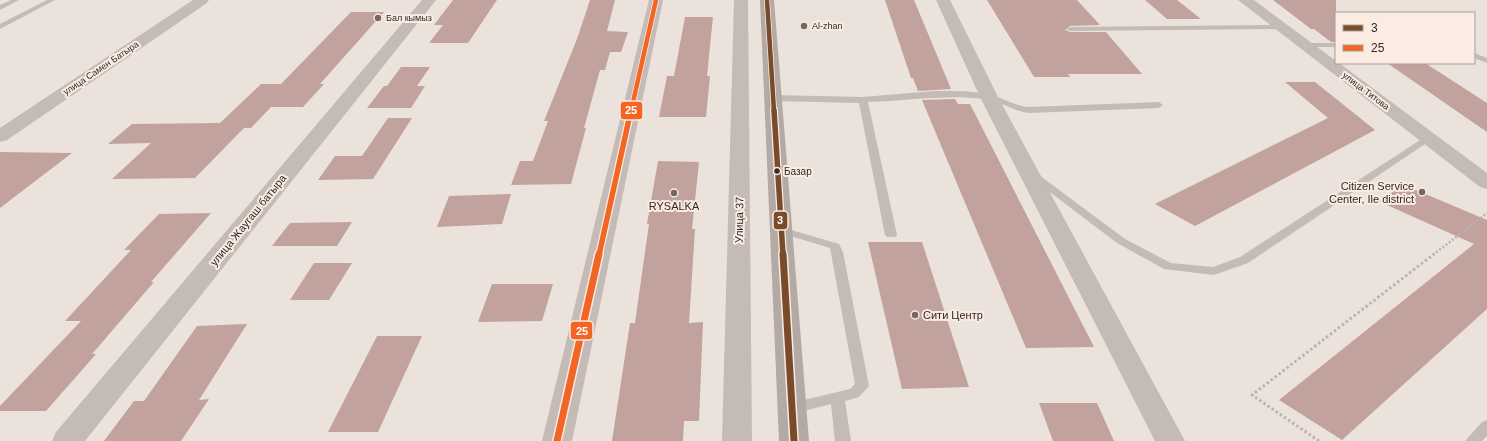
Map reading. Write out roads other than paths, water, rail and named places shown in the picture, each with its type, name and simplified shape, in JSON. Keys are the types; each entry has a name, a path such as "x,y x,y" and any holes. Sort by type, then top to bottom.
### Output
{"main road":[{"path":"767,0 794,441"}],"street":[{"name":"улица Самен Батыра","path":"0,136 202,0"},
{"name":"улица Жаугаш батыра","path":"67,441 429,0"},
{"path":"558,441 656,0"},
{"name":"Улица 37","path":"737,441 741,0"},
{"path":"943,0 989,97 1170,441"},
{"name":"улица Титова","path":"1245,0 1487,183"}],"lane":[{"path":"0,8 16,0"},
{"path":"0,27 52,0"},
{"path":"1070,29 1282,28"},
{"path":"1305,45 1335,45"},
{"path":"1475,55 1487,61"},
{"path":"773,98 863,100 890,99 934,94 989,97 1012,107 1029,110 1159,105"},
{"path":"863,100 891,235"},
{"path":"1028,172 1121,240 1168,266 1214,271 1251,256 1428,138"},
{"path":"781,230 835,246 862,386 854,393 792,408"},
{"path":"838,397 843,441"},
{"path":"1472,441 1487,426"}],"place":[{"name":"Бал кымыз","path":"378,18"},
{"name":"Al-zhan","path":"804,26"},
{"name":"Базар","path":"777,171"},
{"name":"Citizen Service Center, Ile district","path":"1422,192"},
{"name":"RYSALKA","path":"674,193"},
{"name":"Сити Центр","path":"915,315"}]}
